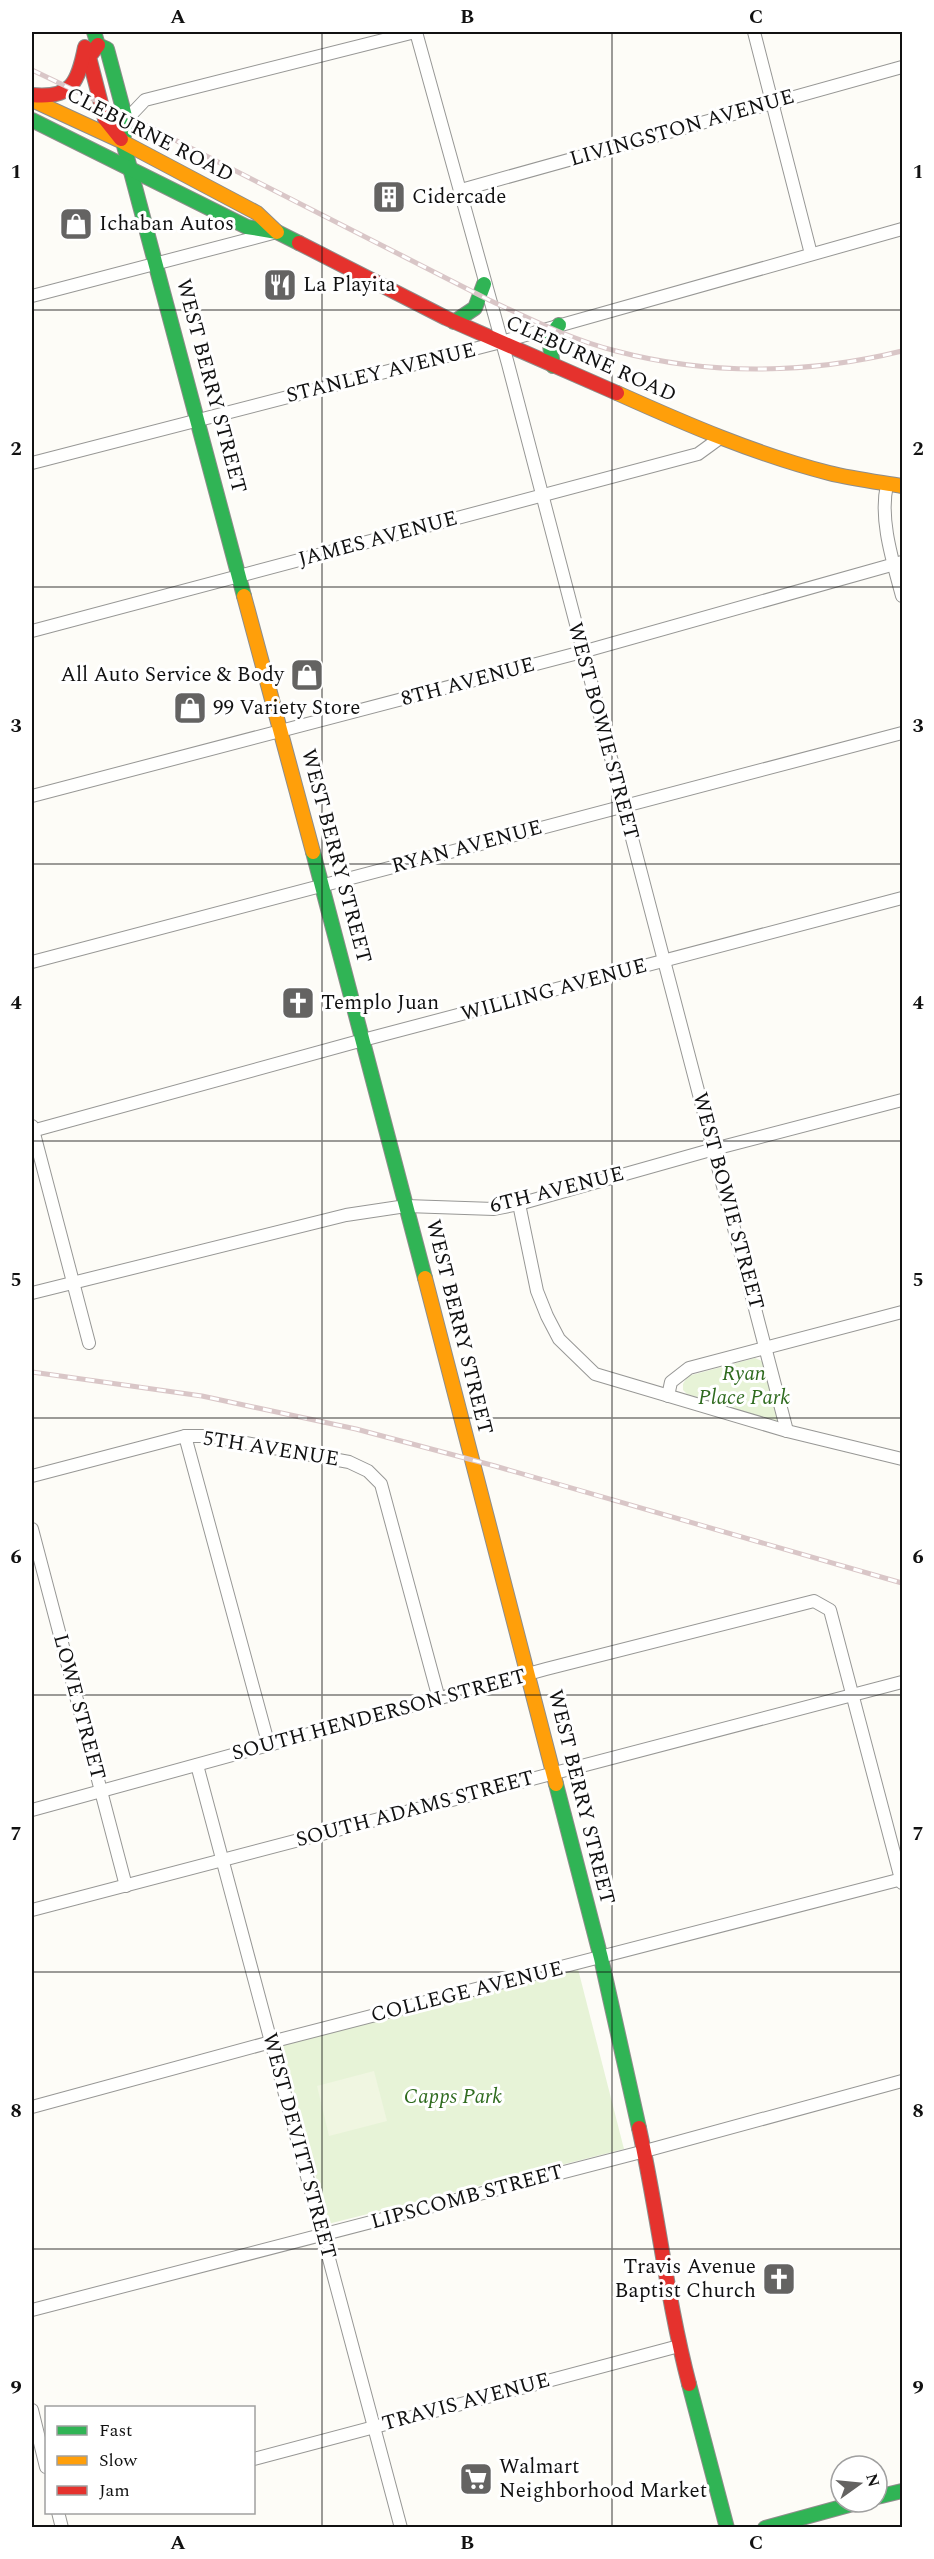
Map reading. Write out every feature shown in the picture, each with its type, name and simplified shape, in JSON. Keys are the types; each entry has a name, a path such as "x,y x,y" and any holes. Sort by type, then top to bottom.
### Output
{"main road":[{"path":"32,95 56,97 69,90 77,79 88,32"},
{"name":"WEST BERRY STREET","path":"123,142 126,120 107,49 96,38 89,57 105,119 123,142 131,170 363,1040 601,1958 645,2151 679,2346 727,2528"},
{"name":"CLEBURNE ROAD","path":"32,100 123,142 257,213 277,232 454,322 553,366 720,438 782,460 887,485 903,486"},
{"name":"CLEBURNE ROAD","path":"35,125 247,227 277,232"},
{"path":"454,322 476,310 484,284"},
{"path":"553,366 548,349 549,339 553,329 559,325"},
{"path":"765,2528 829,2510"}],"street":[{"path":"115,79 126,95 145,99 416,32"},
{"name":"WEST BOWIE STREET","path":"416,32 461,190 787,1431"},
{"path":"754,32 811,254"},
{"name":"LIVINGSTON AVENUE","path":"461,190 903,67"},
{"path":"126,120 145,99"},
{"name":"STANLEY AVENUE","path":"32,463 501,342 903,229"},
{"path":"32,296 277,232"},
{"name":"JAMES AVENUE","path":"32,631 698,453 720,438"},
{"path":"887,485 884,497 903,596"},
{"name":"8TH AVENUE","path":"32,796 582,652 898,563"},
{"name":"RYAN AVENUE","path":"32,962 903,733"},
{"name":"WILLING AVENUE","path":"32,1130 903,898"},
{"name":"6TH AVENUE","path":"32,1293 346,1215 406,1206 494,1209 519,1204 714,1149 903,1100"},
{"path":"32,1130 89,1343"},
{"path":"519,1204 537,1291 559,1339 595,1374 787,1431 903,1459"},
{"path":"668,1396 671,1382 689,1368 903,1312"},
{"path":"185,1436 269,1746"},
{"name":"5TH AVENUE","path":"32,1476 185,1436 208,1436 350,1462 368,1471 381,1484 439,1699"},
{"name":"LOWE STREET","path":"32,1529 126,1886"},
{"name":"SOUTH HENDERSON STREET","path":"32,1810 528,1675 814,1601 830,1610 852,1694"},
{"name":"SOUTH ADAMS STREET","path":"32,1910 903,1682"},
{"path":"852,1694 902,1880"},
{"name":"WEST DEVITT STREET","path":"197,1765 401,2528"},
{"name":"COLLEGE AVENUE","path":"32,2107 271,2042 902,1880"},
{"name":"LIPSCOMB STREET","path":"32,2310 645,2151 903,2081"},
{"name":"TRAVIS AVENUE","path":"255,2459 679,2346"},
{"path":"32,2410 45,2463"}],"green space":[{"name":"Ryan Place Park","path":"755,1358 764,1362 779,1422 687,1394 683,1390 683,1384 688,1376"},
{"name":"Capps Park","path":"578,1969 624,2149 328,2224 282,2045"},
{"path":"374,2071 387,2121 329,2136 317,2086"}],"railway":[{"path":"32,70 124,114 489,300 583,341 651,359 723,368 795,368 867,359 902,351"},
{"path":"32,1372 202,1396 356,1429 495,1466 902,1583"}],"traffic: fast":[{"path":"94,32 98,45 107,49 126,120 123,142 244,596"},
{"path":"32,120 247,227 277,232 299,243"},
{"path":"454,322 475,308 484,284"},
{"path":"553,366 549,338 559,325"},
{"path":"313,852 425,1278"},
{"path":"556,1784 601,1958 639,2128"},
{"path":"689,2384 727,2528"},
{"path":"889,2494 902,2491"},
{"path":"765,2528 829,2510"}],"traffic: slow":[{"path":"32,100 123,142 257,213 277,232"},
{"path":"617,393 695,427 774,457 838,475 902,486"},
{"path":"244,596 313,852"},
{"path":"425,1278 556,1784"}],"traffic: jam":[{"path":"98,45 89,57 105,119 121,139"},
{"path":"32,95 56,94 71,86 76,79 85,47"},
{"path":"299,243 446,318 617,393"},
{"path":"639,2128 689,2384"}],"place":[{"name":"Cidercade","path":"389,197"},
{"name":"Ichaban Autos","path":"76,224"},
{"name":"La Playita","path":"280,285"},
{"name":"All Auto Service & Body","path":"307,675"},
{"name":"99 Variety Store","path":"190,708"},
{"name":"Templo Juan","path":"298,1003"},
{"name":"Travis Avenue Baptist Church","path":"779,2279"},
{"name":"Walmart Neighborhood Market","path":"476,2479"}]}
